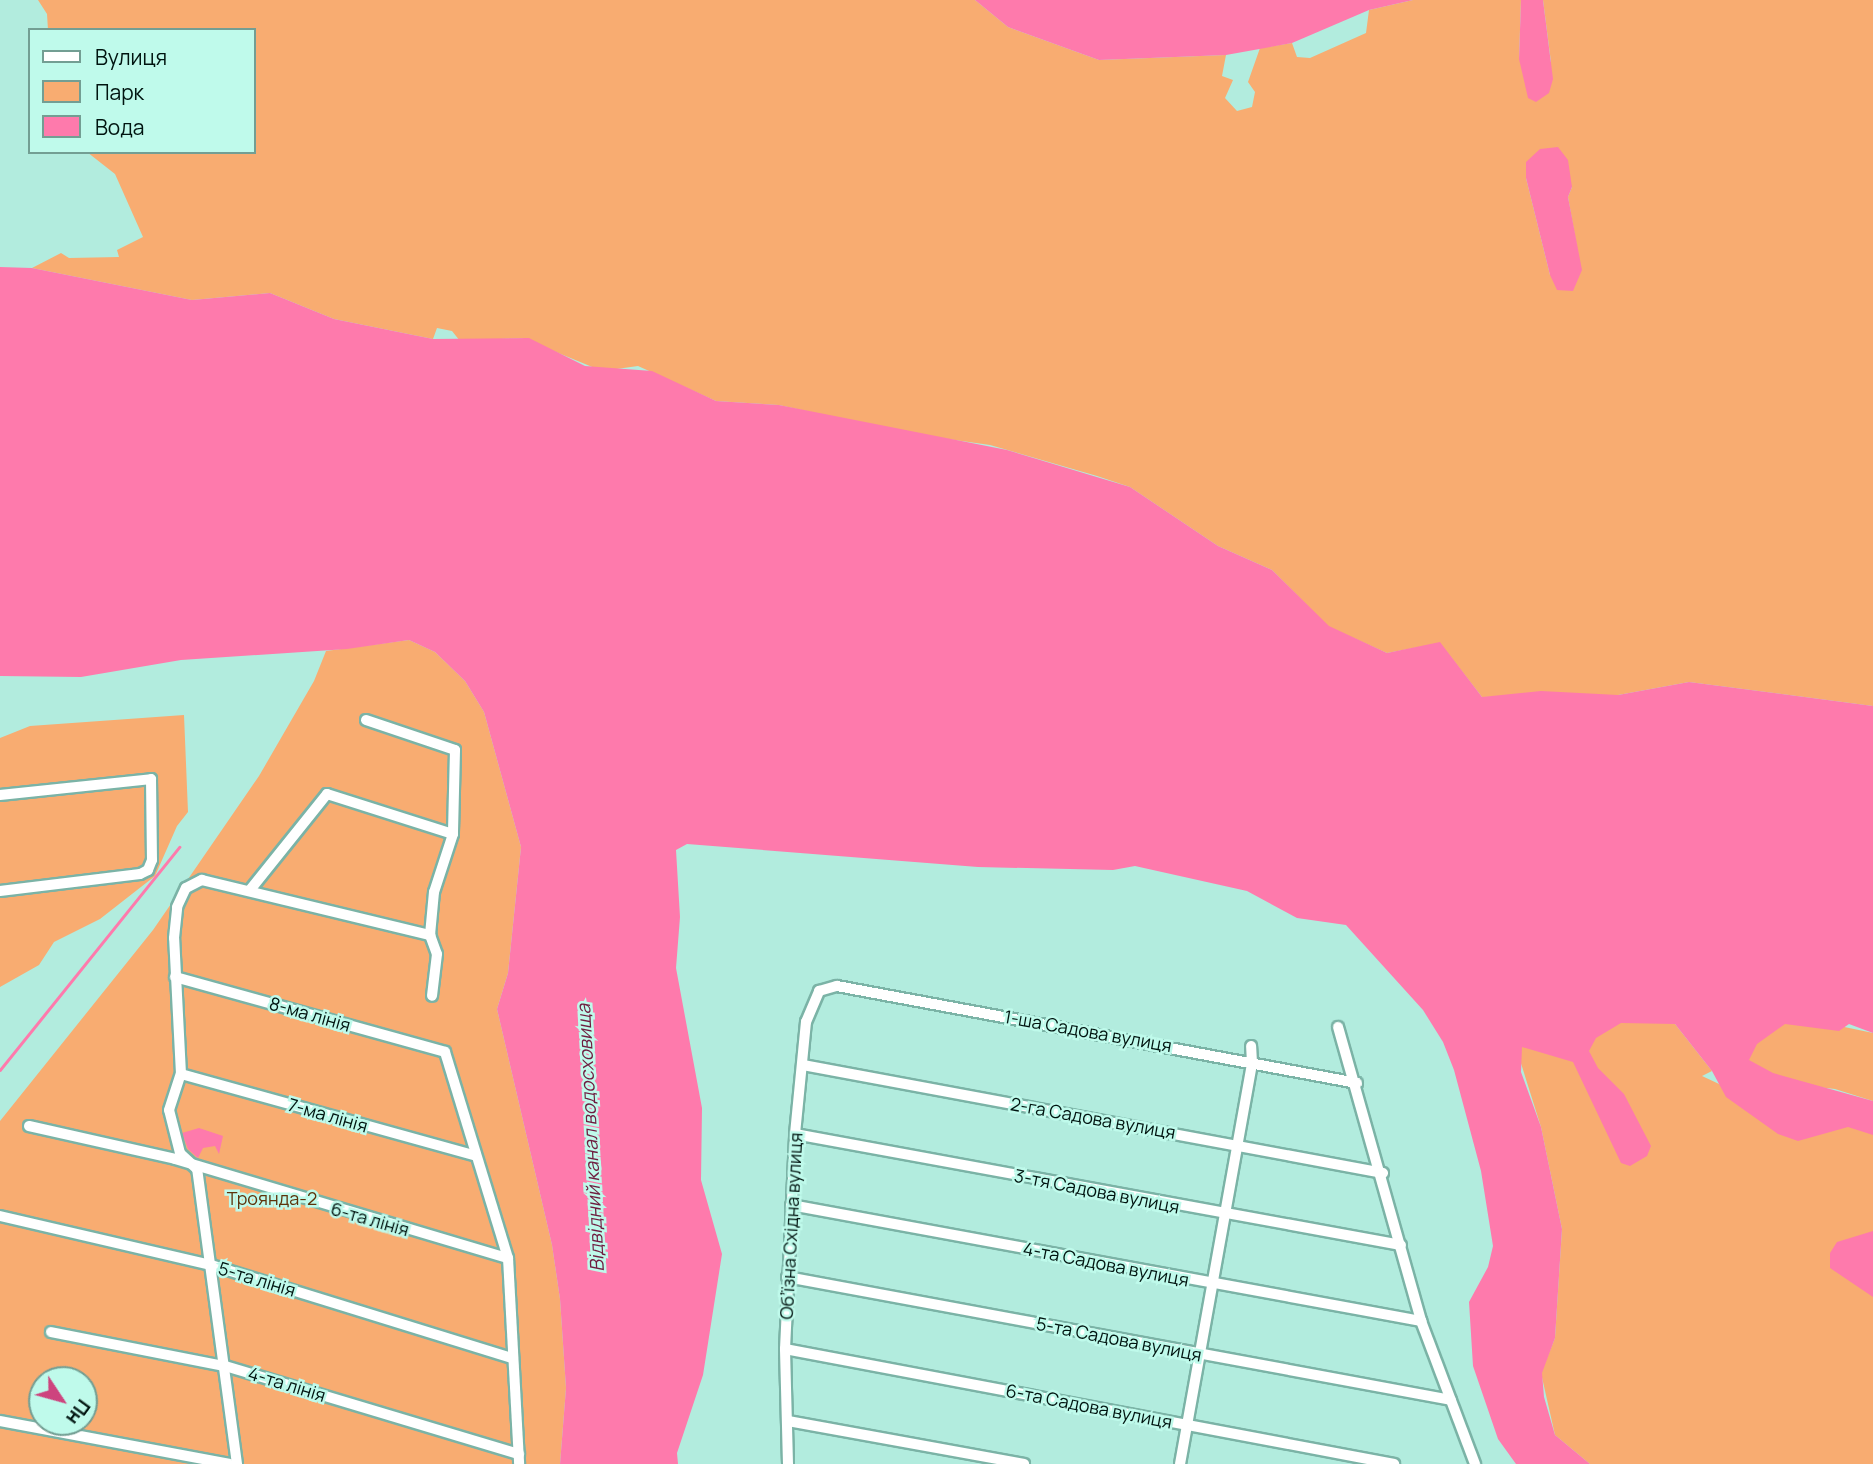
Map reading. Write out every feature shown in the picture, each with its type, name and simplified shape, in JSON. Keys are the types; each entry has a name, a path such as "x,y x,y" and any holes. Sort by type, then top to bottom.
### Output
{"street":[{"path":"366,720 455,750 453,834 435,892 430,935 437,954 432,996"},
{"path":"0,795 150,779 152,860 148,870 0,891"},
{"path":"250,890 327,794 453,834"},
{"path":"237,1464 197,1170 180,1153 169,1110 181,1074 175,976 177,907 186,888 202,880 430,935"},
{"name":"8-ма лінія","path":"175,976 445,1052 476,1156"},
{"name":"1-ша Садова вулиця","path":"819,991 837,986 1357,1083"},
{"name":"Обʼїзна Східна вулиця","path":"788,1464 785,1349 795,1134 806,1022 819,991"},
{"path":"1338,1027 1383,1173 1421,1321 1475,1464"},
{"path":"1180,1464 1196,1353 1252,1063 1251,1046"},
{"name":"2-га Садова вулиця","path":"803,1065 1383,1173"},
{"name":"7-ма лінія","path":"181,1074 476,1156"},
{"name":"6-та лінія","path":"29,1126 175,1160 197,1170 509,1258"},
{"name":"3-тя Садова вулиця","path":"795,1134 1224,1215 1401,1245"},
{"path":"476,1156 509,1258 511,1358 519,1459"},
{"name":"4-та Садова вулиця","path":"791,1205 1421,1321"},
{"name":"5-та лінія","path":"0,1216 211,1265 511,1358"},
{"name":"5-та Садова вулиця","path":"787,1277 1451,1401"},
{"name":"4-та лінія","path":"51,1332 225,1366 519,1459"},
{"name":"6-та Садова вулиця","path":"785,1349 1186,1425 1339,1459 1394,1464"},
{"path":"0,1421 229,1464"},
{"path":"788,1421 1024,1464"}],"green space":[{"path":"38,0 975,0 1008,27 1099,60 1226,55 1222,76 1233,80 1225,98 1237,111 1252,107 1255,92 1248,82 1260,48 1292,43 1297,57 1310,58 1366,33 1369,10 1413,0 1521,0 1519,59 1551,62 1543,0 1873,0 1873,706 1689,682 1618,695 1482,697 1440,643 1387,653 1329,627 1272,570 1218,546 1130,487 1097,476 990,445 906,433 779,405 716,401 638,366 602,371 522,338 460,341 452,331 437,328 433,339 334,319 270,293 192,300 32,268 61,253 69,258 119,257 117,250 143,237 115,174 90,154 256,154 256,28 48,28 47,14","holes":["1526,162 1572,187 1568,197 1578,253 1550,275 1526,178"]},
{"name":"Троянда-2","path":"409,640 435,652 465,681 484,712 521,847 508,973 497,1009 552,1245 560,1299 566,1388 560,1464 0,1464 0,1121 153,930 259,776 314,681 326,651"},
{"path":"184,715 188,812 177,826 155,876 100,919 54,942 39,965 0,987 0,738 30,726"},
{"path":"1711,999 1873,1033 1873,1101 1835,1089 1755,1080"},
{"path":"1576,1001 1675,1024 1712,1071 1702,1076 1749,1098 1873,1115 1873,1464 1590,1464 1555,1435 1541,1373 1555,1338 1562,1229 1541,1127 1519,1057 1522,1046 1593,1067"}],"water":[{"path":"975,0 1413,0 1369,10 1292,43 1226,55 1099,60 1008,27"},
{"path":"1521,0 1543,0 1553,79 1549,93 1536,102 1528,98 1519,59"},
{"path":"1558,147 1568,160 1572,187 1568,197 1582,270 1573,291 1557,290 1550,275 1526,178 1526,162 1540,149"},
{"name":"Відвідний канал водосховища","path":"0,267 32,268 192,300 270,293 334,319 433,339 529,338 585,366 652,371 716,401 779,405 1007,450 1130,487 1218,546 1272,570 1329,626 1387,653 1440,642 1482,697 1541,691 1618,695 1689,682 1873,706 1873,1033 1849,1024 1839,1031 1785,1024 1757,1044 1749,1060 1773,1073 1873,1101 1873,1135 1848,1127 1798,1141 1778,1134 1726,1097 1712,1071 1675,1024 1621,1023 1596,1038 1589,1051 1598,1068 1624,1094 1651,1146 1647,1156 1630,1166 1621,1163 1573,1062 1522,1047 1521,1072 1541,1127 1562,1229 1555,1338 1542,1373 1544,1397 1555,1435 1590,1464 1516,1464 1498,1439 1473,1366 1469,1302 1488,1267 1493,1246 1481,1171 1454,1070 1443,1042 1423,1010 1346,925 1297,918 1247,891 1135,866 1113,870 978,867 687,844 676,850 680,917 676,968 702,1108 701,1180 722,1254 703,1375 677,1453 678,1464 560,1464 566,1388 560,1299 552,1245 497,1009 508,973 521,847 484,712 465,681 435,652 409,640 347,649 181,660 81,677 0,676"},
{"path":"199,1128 223,1136 219,1154 215,1146 203,1148 198,1158 188,1149 182,1133"},
{"path":"1873,1231 1873,1297 1830,1268 1830,1253 1837,1242"}],"waterway":[{"path":"0,1070 179,847"}]}
